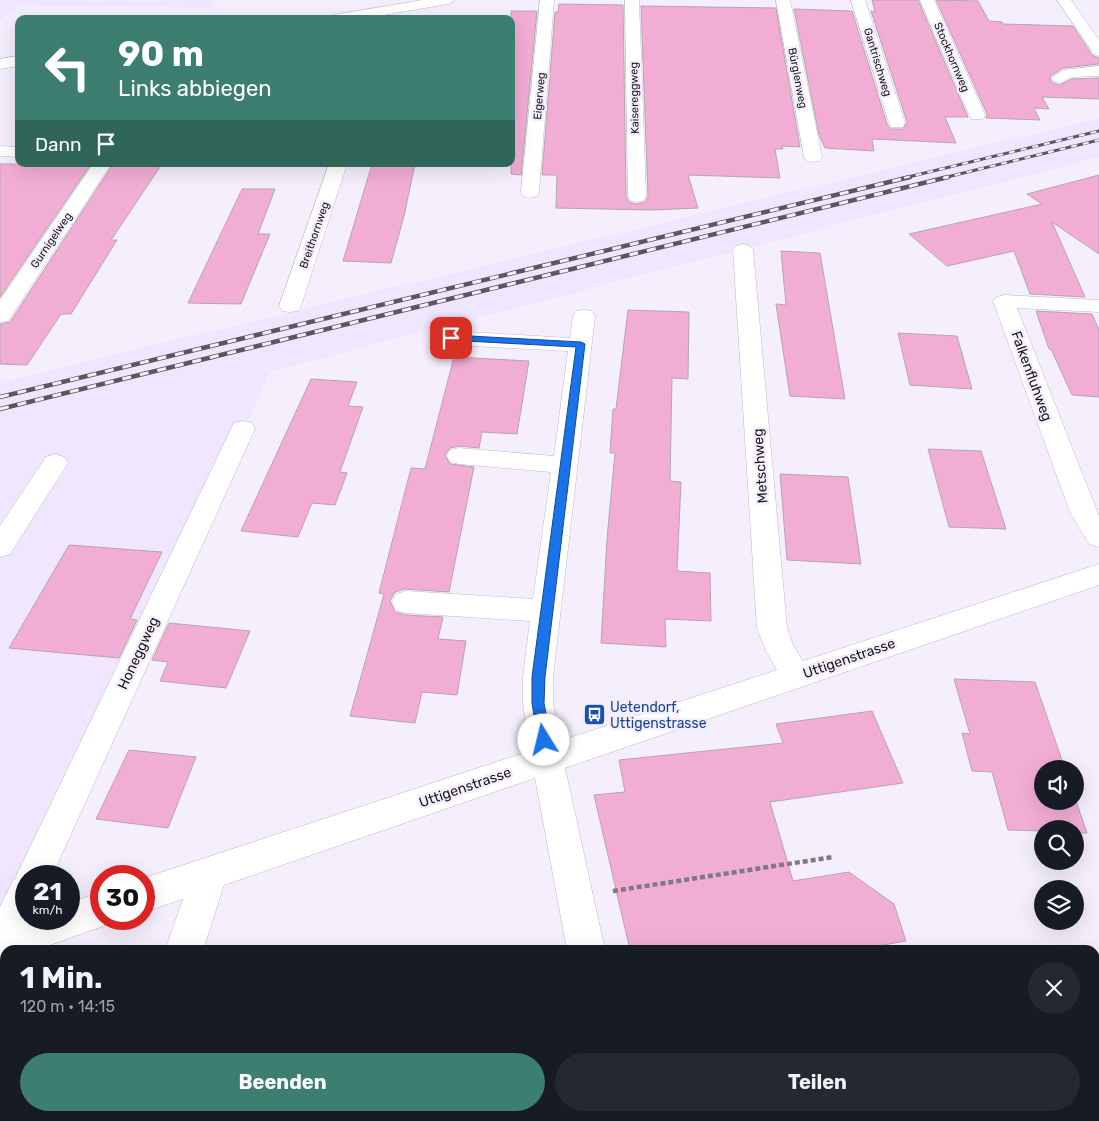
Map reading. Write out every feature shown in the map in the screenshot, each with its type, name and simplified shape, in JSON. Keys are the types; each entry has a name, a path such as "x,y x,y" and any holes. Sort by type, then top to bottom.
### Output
{"street":[{"path":"346,15 372,7 390,14 448,0"},
{"name":"Eigerweg","path":"530,192 547,0"},
{"name":"Kaisereggweg","path":"632,0 637,196"},
{"name":"Bürglenweg","path":"783,0 813,157"},
{"name":"Gantrischweg","path":"858,0 897,124"},
{"name":"Stockhornweg","path":"927,0 977,115"},
{"path":"1064,0 1099,51"},
{"path":"0,64 15,62"},
{"path":"1060,78 1069,73 1099,71"},
{"path":"0,151 15,152"},
{"name":"Gurnigelweg","path":"0,316 100,167"},
{"name":"Breithornweg","path":"290,306 337,167"},
{"name":"Metschweg","path":"743,250 772,628 780,649 796,676"},
{"name":"Falkenfluhweg","path":"1099,306 1004,301 1083,512 1099,537"},
{"path":"584,316 538,677 538,703 547,759 585,945"},
{"path":"451,338 581,344"},
{"name":"Honeggweg","path":"39,865 243,429"},
{"path":"459,456 564,465"},
{"path":"0,547 54,463"},
{"name":"Uttigenstrasse","path":"155,892 1099,574"},
{"path":"406,602 546,611"},
{"path":"186,945 210,873"},
{"path":"1,944 90,914"},
{"path":"1,944 15,915"}],"path":[{"path":"605,892 832,857"}],"shaded area":[{"path":"0,0 215,0 211,7 20,5 0,20"},
{"path":"1099,118 1099,157 271,371 39,865 15,865 15,915 0,944 0,382"}],"building":[{"path":"872,0 918,0 968,117 945,117 956,143 872,139 874,151 825,148 819,135 794,9 852,11 887,124 891,129 903,129 907,122 871,11 875,12"},
{"path":"936,0 978,1 989,21 1002,22 1003,24 1073,26 1092,55 1099,58 1099,64 1063,68 1051,76 1050,79 1053,83 1059,85 1072,79 1099,78 1099,99 1042,97 1049,109 1034,108 1040,120 986,118 987,114"},
{"path":"559,4 623,5 626,196 629,202 636,204 645,202 648,196 641,6 776,8 800,147 782,146 783,149 775,149 780,178 688,175 698,208 652,210 556,208 557,175 542,175 555,12 558,12"},
{"path":"511,11 537,11 521,175 511,174 511,167 515,167 515,15 511,15"},
{"path":"0,164 15,164 15,167 89,167 0,297"},
{"path":"111,167 160,167 111,240 117,240 71,314 61,314 27,365 0,364 0,324 10,322"},
{"path":"371,167 414,167 404,216 391,263 343,261"},
{"path":"1099,175 1099,254 1052,222 1085,297 1030,294 1014,251 947,266 909,234 1042,204 1027,194"},
{"path":"242,189 275,189 258,234 270,234 241,304 188,303"},
{"path":"781,251 820,253 845,399 790,396 776,304 786,305"},
{"path":"628,310 689,312 688,379 672,378 670,481 681,482 677,571 710,573 711,621 665,619 666,647 601,643 607,539 615,453 610,453 613,409 616,409"},
{"path":"1036,311 1092,314 1099,330 1099,397 1072,395 1051,349 1049,349"},
{"path":"898,333 957,336 972,389 910,385"},
{"path":"454,357 529,361 517,434 482,432 479,448 459,446 450,448 445,455 450,464 474,467 449,592 405,589 395,592 390,601 395,612 406,615 443,617 438,639 466,641 457,695 422,692 415,723 350,716 384,594 379,593 411,468 425,469"},
{"path":"311,379 357,382 348,406 363,407 340,472 347,473 335,505 312,503 298,537 241,531"},
{"path":"928,449 981,451 1006,529 949,527"},
{"path":"780,474 848,477 861,564 787,560"},
{"path":"69,545 162,552 130,619 137,620 119,658 9,648"},
{"path":"169,623 250,631 226,688 160,681 168,662 152,660"},
{"path":"954,679 1035,682 1062,760 1034,760 1034,810 1079,810 1083,820 1034,820 1034,831 1008,830 992,772 972,771 962,733 970,734"},
{"path":"872,711 903,783 770,802 793,881 849,872 894,904 906,941 883,945 629,945 594,795 625,792 619,760 783,743 776,724"},
{"path":"129,750 196,757 168,828 96,819"}],"railway":[{"path":"904,178 1099,131"},
{"path":"943,178 1099,140"},
{"path":"0,397 910,177"},
{"path":"0,409 948,177"}],"place":[{"name":"Uetendorf, Uttigenstrasse","path":"594,715"}],"route":[{"path":"451,338 581,344 538,677 538,703 544,740"}]}
